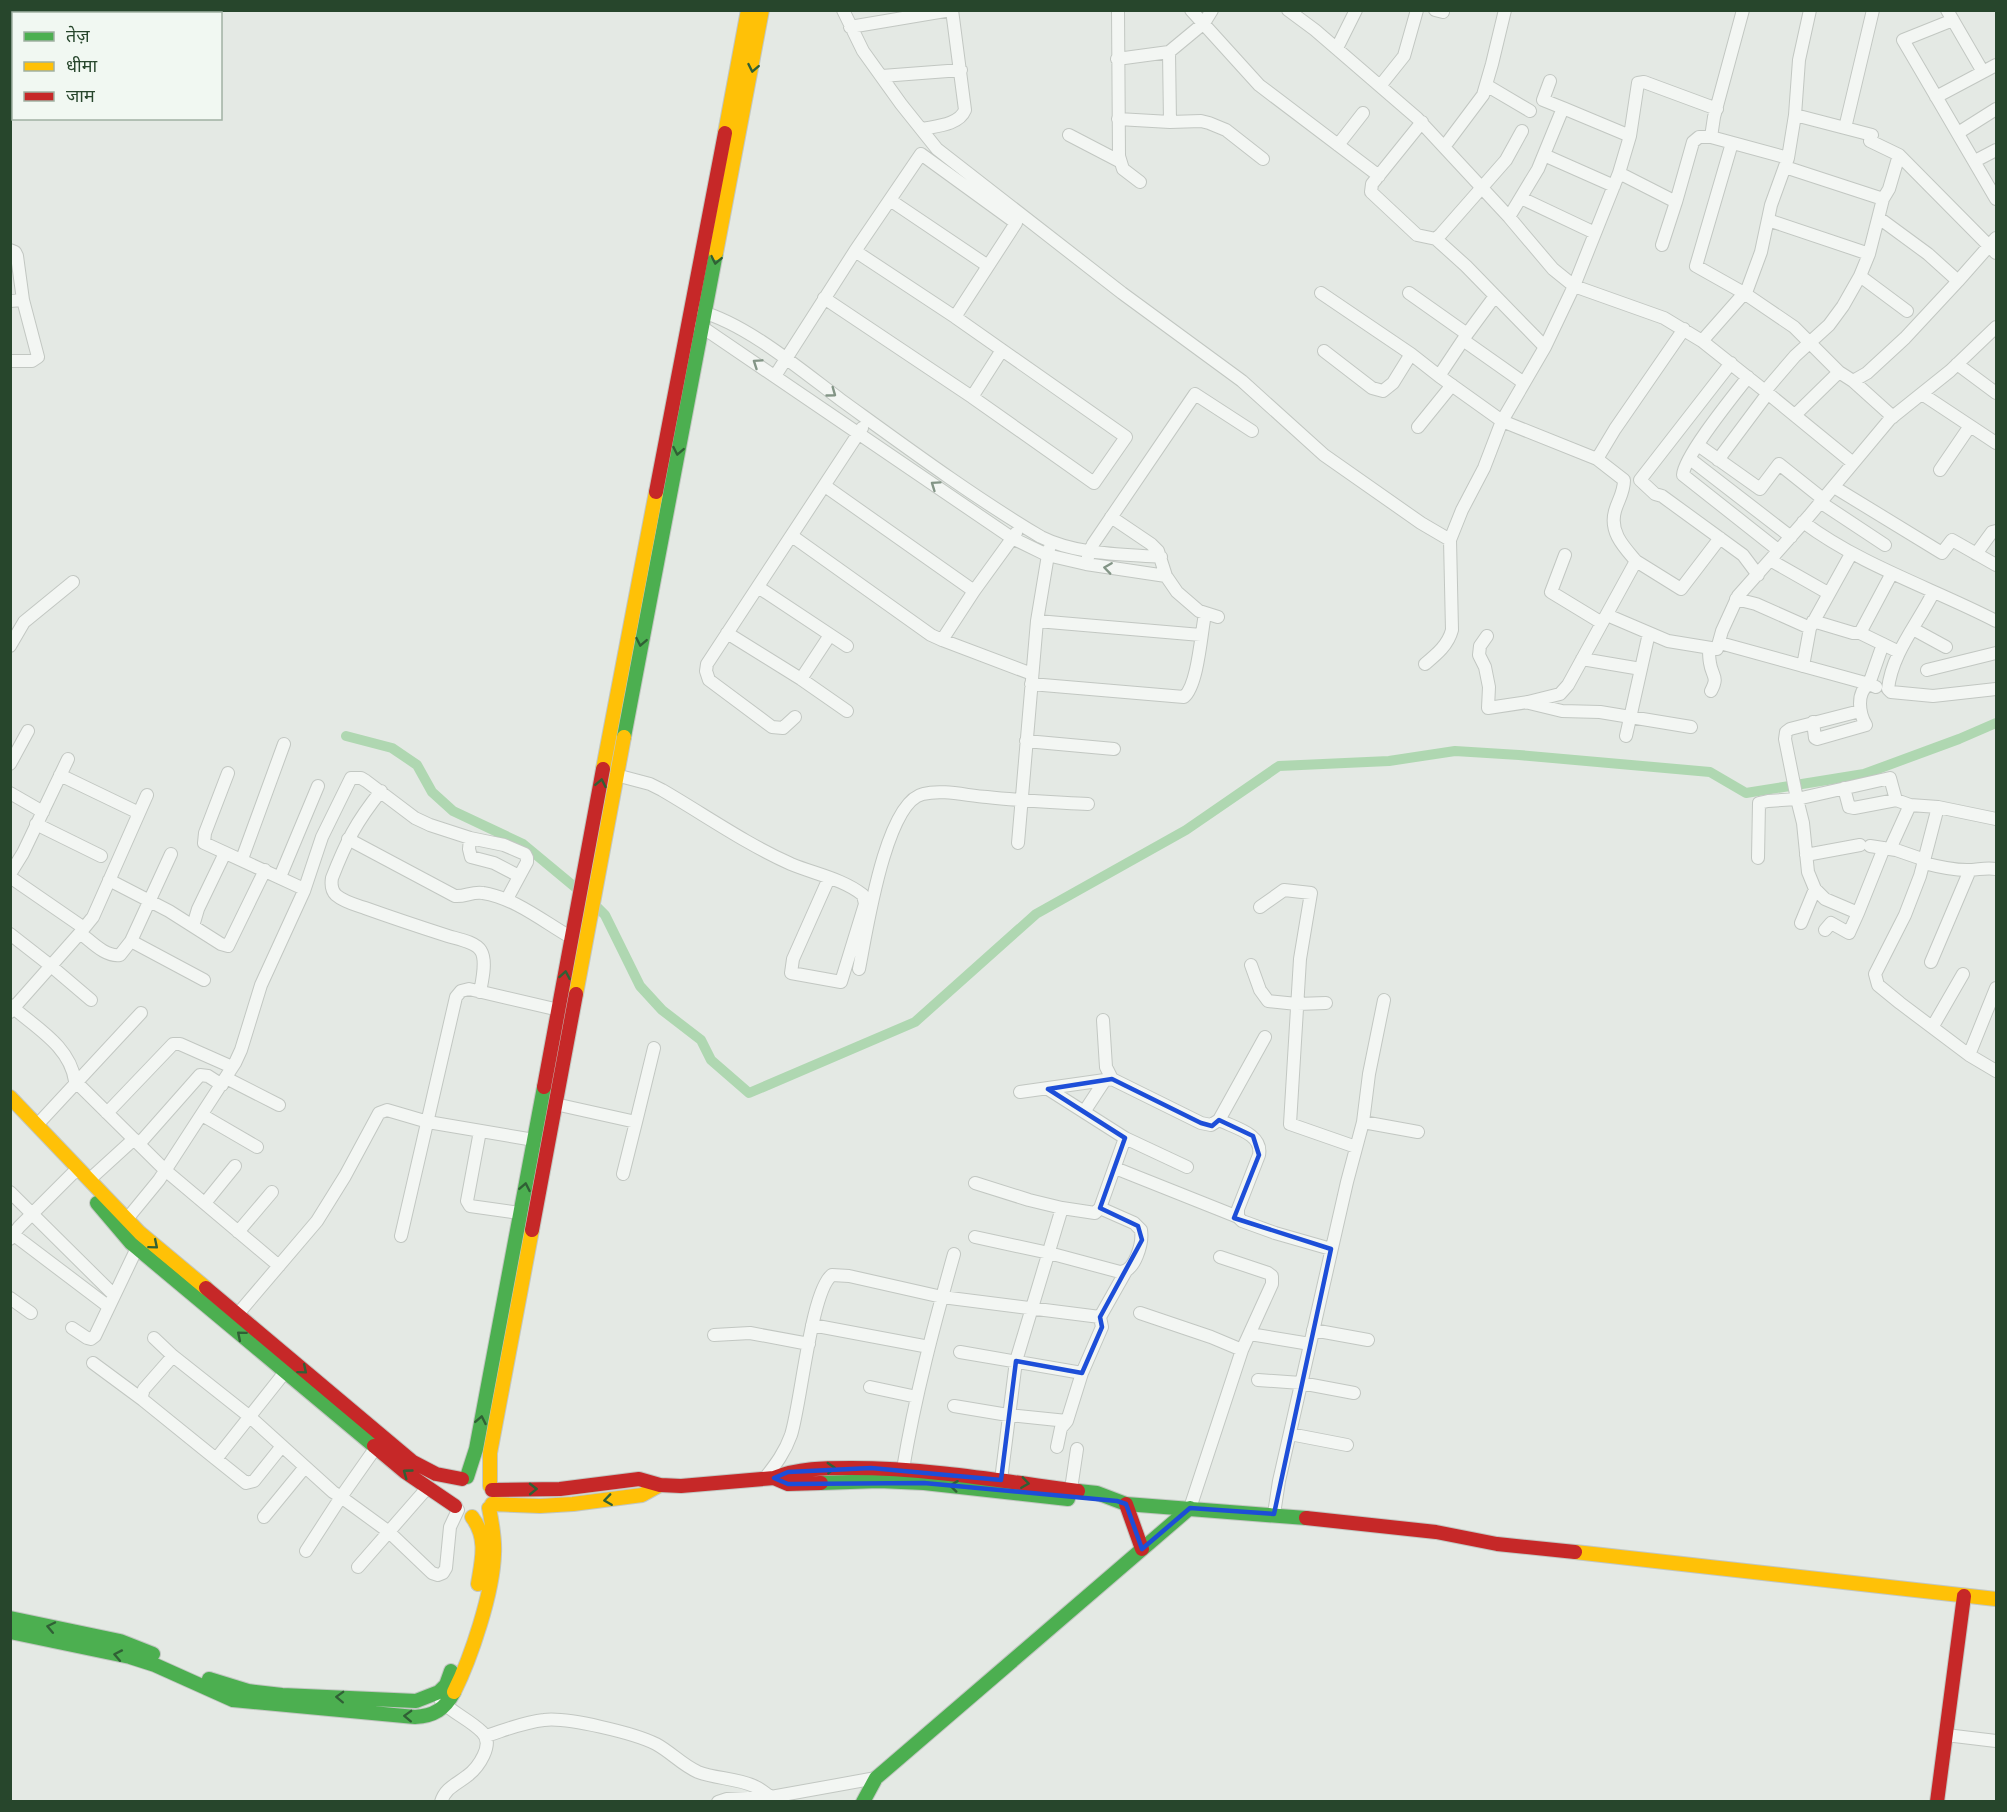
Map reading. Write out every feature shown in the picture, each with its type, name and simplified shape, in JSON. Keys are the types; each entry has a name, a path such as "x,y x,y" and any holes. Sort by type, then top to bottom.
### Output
{"main road":[{"path":"699,311 748,10"},
{"path":"456,1508 453,1491 465,1478 476,1449 572,939 762,10"},
{"path":"10,1618 120,1641 210,1680 248,1691 282,1695 416,1701 440,1701 455,1692 484,1609 494,1559 490,1453 616,775 696,326"},
{"path":"10,1097 80,1174 137,1248 285,1372 380,1442 428,1471 448,1478 478,1476 487,1481 491,1497 482,1515 471,1517"},
{"path":"10,1113 80,1174 140,1233 237,1315 380,1442 405,1472 462,1514 471,1517 479,1524 483,1534 482,1558 474,1607 446,1687 440,1701 429,1716 411,1717 233,1700 147,1662 10,1632"},
{"path":"491,1497 639,1479 660,1485 719,1484 769,1478 788,1472 831,1468 903,1469 1097,1493 1121,1502 1142,1549"},
{"path":"769,1478 788,1484 879,1481 924,1483 1094,1502 1274,1514 1436,1532 1497,1544 1996,1599"},
{"path":"491,1497 540,1506 573,1504 642,1495 660,1485"},
{"path":"863,1802 876,1778 1190,1508"},
{"path":"1937,1802 1964,1596"}],"street":[{"path":"843,10 863,51 937,149 1122,293 1242,381 1324,455 1421,523 1450,540"},
{"path":"850,27 952,10 964,110 962,117 955,121 922,129"},
{"path":"1118,10 1119,161"},
{"path":"1191,10 1259,85 1378,176"},
{"path":"1117,59 1169,52 1204,22 1212,10"},
{"path":"1288,10 1316,30 1422,122 1553,269 1574,286 1664,318 1684,329 1731,363 1853,463"},
{"path":"1337,48 1356,10"},
{"path":"1380,86 1404,56 1417,10"},
{"path":"1444,147 1483,95 1504,10"},
{"path":"1712,137 1743,10"},
{"path":"1702,341 1747,290 1761,252 1768,220 1786,162 1795,115 1799,60 1810,10"},
{"path":"1845,128 1873,10"},
{"path":"1983,72 1950,15 1903,39 1995,193"},
{"path":"1169,52 1170,122"},
{"path":"1936,97 1996,65"},
{"path":"882,76 961,70"},
{"path":"1550,81 1543,100 1630,136"},
{"path":"1425,664 1450,639 1452,630 1450,540 1462,510 1484,468 1502,421 1545,347 1574,286 1619,174 1630,136 1638,83 1644,82 1717,109"},
{"path":"1486,86 1530,111"},
{"path":"1509,217 1538,169 1563,108"},
{"path":"1958,133 1996,109"},
{"path":"1338,145 1364,113"},
{"path":"1795,115 1845,128 1871,138 1899,155 1994,245 1905,338 1867,373 1853,381"},
{"path":"1118,119 1201,121 1226,130 1263,159"},
{"path":"1422,122 1372,184 1371,192 1417,235 1436,239 1466,266 1545,347"},
{"path":"1436,239 1506,160 1522,131"},
{"path":"1069,135 1119,161 1128,174 1140,182"},
{"path":"1662,245 1693,142 1699,137 1712,137 1732,143 1883,199"},
{"path":"1732,143 1696,266 1744,293 1794,327 1839,372 1853,381 1893,417"},
{"path":"1975,161 1996,150"},
{"path":"775,376 855,250 921,154 1016,223 954,317"},
{"path":"1544,155 1614,186"},
{"path":"1718,460 1767,392 1836,316 1860,276 1869,254 1883,199 1899,155"},
{"path":"1619,174 1676,202"},
{"path":"1521,198 1595,233"},
{"path":"890,200 988,266"},
{"path":"1879,218 1928,254 1958,281"},
{"path":"1768,220 1869,254"},
{"path":"10,250 17,256 17,300 38,357 32,361 10,361"},
{"path":"824,298 972,397 1094,483 1126,437 855,250"},
{"path":"1860,276 1907,311"},
{"path":"1321,292 1502,421 1597,459 1624,480 1624,491 1615,510 1615,525 1621,545 1636,561 1681,589 1720,538"},
{"path":"1409,293 1524,383"},
{"path":"1439,376 1495,296"},
{"path":"699,311 730,322 785,358 1022,526 1051,542 1090,551 1161,557"},
{"path":"696,326 859,432 1012,538 1047,555 1086,564 1166,576"},
{"path":"1597,459 1684,329"},
{"path":"1711,692 1715,682 1710,667 1714,645 1736,599 1893,417 1996,329"},
{"path":"972,397 1002,350"},
{"path":"1324,351 1372,388 1383,391 1393,383 1411,354"},
{"path":"1731,363 1640,480 1655,494 1662,496 1743,555 1758,575"},
{"path":"1957,364 1996,393"},
{"path":"1795,415 1839,372"},
{"path":"1748,377 1698,445 1683,469 1683,475 1774,555 1828,593"},
{"path":"1418,427 1452,385"},
{"path":"1086,564 1093,544 1110,517 1195,394 1252,430"},
{"path":"1922,394 1996,443"},
{"path":"795,717 783,728 775,728 709,680 706,671 707,663 868,419"},
{"path":"1940,470 1970,426"},
{"path":"1698,445 1760,489 1779,464 1822,501 1885,545"},
{"path":"1690,459 1791,537"},
{"path":"825,486 974,591"},
{"path":"1834,487 1942,553 1952,540 1996,565"},
{"path":"1110,517 1158,550 1166,576 1177,592 1205,614 1218,616"},
{"path":"1803,522 1851,554 1996,621"},
{"path":"942,640 974,591 1022,526"},
{"path":"1976,554 1992,532 1996,531"},
{"path":"792,536 931,634 1032,679 1184,697 1189,693 1194,680 1205,614"},
{"path":"1018,843 1037,621 1051,542"},
{"path":"1803,666 1811,625 1851,554"},
{"path":"1565,555 1551,592 1605,619 1668,641 1714,645 1901,693 1933,696 1996,688"},
{"path":"1487,636 1480,646 1479,655 1485,667 1489,687 1488,708 1560,694 1568,685 1636,561"},
{"path":"1860,633 1892,573"},
{"path":"10,645 24,622 73,582"},
{"path":"758,587 847,646"},
{"path":"1888,689 1893,665 1899,651 1933,593"},
{"path":"1736,599 1756,604 1811,625 1860,633 1899,651"},
{"path":"1037,621 1201,635"},
{"path":"10,623 24,622"},
{"path":"1912,629 1946,647"},
{"path":"727,633 847,711"},
{"path":"1626,736 1649,633"},
{"path":"801,679 830,634"},
{"path":"1858,913 1826,899 1815,889 1808,872 1803,823 1785,739 1786,732 1790,729 1860,711 1864,687 1869,684 1883,644"},
{"path":"1927,670 1996,653"},
{"path":"1582,659 1641,669"},
{"path":"1528,702 1562,711 1630,716 1691,727"},
{"path":"10,764 28,731"},
{"path":"1026,741 1113,749"},
{"path":"242,860 284,744"},
{"path":"68,759 10,875 82,931 106,953 113,956 120,955 130,941 171,854"},
{"path":"228,773 204,843 304,889"},
{"path":"60,775 139,813"},
{"path":"616,775 663,790 791,864 829,878 856,889 864,895 865,904 841,982 791,973 792,958 829,878"},
{"path":"127,1219 165,1170 227,1077 240,1050 261,985 304,889 322,837 351,778 361,778 415,818 430,825 470,838 504,845 525,854 528,858 527,862 507,899"},
{"path":"1758,858 1759,803 1795,790 1844,788 1890,778 1896,800"},
{"path":"280,877 318,786"},
{"path":"1844,788 1849,807 1896,800 1910,805 1938,807 1996,819"},
{"path":"381,791 357,822 348,839 331,885 336,894 346,901 480,948 483,954 480,992"},
{"path":"10,793 43,812"},
{"path":"859,969 878,873 899,818 916,797 924,794 944,794 1088,804"},
{"path":"147,795 93,916 12,1008 56,1042 73,1068 77,1083 136,1142 165,1170 279,1266"},
{"path":"1825,930 1831,923 1849,933 1887,848 1910,805"},
{"path":"1938,807 1925,861 1905,915 1875,975 1878,985 1969,1055 1996,1071"},
{"path":"36,824 101,856"},
{"path":"470,838 471,857 494,863 519,876"},
{"path":"348,839 454,896 478,892 507,899 572,939"},
{"path":"1806,855 1865,845 1887,848 1950,870 1988,867 1996,869"},
{"path":"193,926 198,909 225,853"},
{"path":"109,880 149,900 228,946 265,870"},
{"path":"1931,962 1970,870"},
{"path":"1801,923 1815,889"},
{"path":"1260,908 1284,890 1311,893 1300,959 1290,1124 1356,1147"},
{"path":"10,934 91,1000"},
{"path":"130,941 204,980"},
{"path":"1251,965 1260,990 1268,1001 1297,1004 1326,1003"},
{"path":"1933,1026 1963,974"},
{"path":"1969,1055 1996,988"},
{"path":"401,1236 456,997 461,991 470,989 559,1010"},
{"path":"1274,1514 1331,1248 1363,1122 1369,1074 1384,1000"},
{"path":"37,1125 141,1013"},
{"path":"1084,1112 1108,1079 1102,1020"},
{"path":"1020,1092 1108,1079 1202,1123 1211,1125 1219,1120 1264,1037"},
{"path":"107,1113 173,1044 180,1044 227,1077 279,1105"},
{"path":"623,1174 654,1048"},
{"path":"108,1307 12,1235 32,1214 80,1174 136,1142 200,1076 227,1077"},
{"path":"1047,1089 1125,1138 1187,1167"},
{"path":"555,1104 636,1122"},
{"path":"237,1315 317,1221 345,1176 379,1113 387,1110 428,1122 534,1140"},
{"path":"202,1115 257,1147"},
{"path":"1219,1120 1253,1136 1261,1148 1238,1209 1238,1217"},
{"path":"1363,1122 1418,1132"},
{"path":"480,1131 467,1201 470,1206 477,1208 520,1213"},
{"path":"975,1182 1029,1200 1095,1213 1100,1208 1125,1138"},
{"path":"205,1203 235,1166"},
{"path":"1115,1168 1238,1217 1242,1221 1275,1233 1331,1248"},
{"path":"10,1192 114,1295"},
{"path":"238,1232 272,1192"},
{"path":"1001,1480 1016,1360 1062,1208"},
{"path":"1057,1447 1061,1428 1066,1422 1082,1372 1102,1327 1100,1317 1131,1266 1142,1240 1141,1230 1134,1223 1100,1208"},
{"path":"975,1237 1049,1253 1120,1272 1126,1271"},
{"path":"72,1328 87,1338 91,1339 95,1336 137,1248"},
{"path":"903,1469 917,1397 954,1254"},
{"path":"1190,1508 1242,1350 1272,1284 1272,1276 1268,1273 1220,1257"},
{"path":"769,1478 785,1451 791,1432 812,1325 824,1284 832,1275 849,1276 942,1297 1100,1317"},
{"path":"10,1298 31,1312"},
{"path":"1140,1313 1242,1350"},
{"path":"812,1325 929,1347"},
{"path":"1313,1330 1368,1340"},
{"path":"714,1335 750,1333 808,1344"},
{"path":"1250,1334 1310,1344"},
{"path":"154,1338 173,1356 250,1417 341,1497 389,1532 432,1573 438,1575 446,1568 450,1527 456,1508"},
{"path":"960,1352 1082,1372"},
{"path":"143,1400 144,1389 173,1356"},
{"path":"93,1363 246,1483 254,1481 282,1446"},
{"path":"216,1459 285,1372"},
{"path":"1258,1380 1301,1383 1354,1393"},
{"path":"870,1387 917,1397"},
{"path":"954,1406 1066,1422"},
{"path":"1290,1434 1347,1445"},
{"path":"306,1551 380,1442"},
{"path":"1071,1489 1077,1449"},
{"path":"264,1517 305,1467"},
{"path":"358,1568 428,1487"},
{"path":"440,1701 482,1732 486,1749 469,1775 453,1786 443,1796 441,1802"},
{"path":"482,1732 543,1720 559,1719 577,1722 642,1738 669,1751 685,1766 756,1787 771,1797"},
{"path":"1946,1735 1996,1742"},
{"path":"718,1802 727,1799 771,1797 876,1778"}],"highlighted area":[{"path":"1112,1079 1201,1123 1212,1126 1219,1120 1253,1136 1259,1155 1234,1218 1331,1249 1274,1514 1190,1508 1142,1549 1126,1504 1117,1501 924,1483 788,1484 774,1478 788,1472 871,1468 1001,1480 1016,1361 1082,1373 1102,1327 1100,1317 1142,1240 1138,1226 1100,1208 1125,1138 1048,1089"}],"waterway":[{"path":"597,907 605,915 640,986 662,1010 701,1040 711,1060 749,1093 915,1022 1036,914 1186,830 1279,766 1389,761 1455,751 1710,772 1746,793 1864,774 1996,723"},
{"path":"346,736 392,748 417,765 432,792 453,811 523,844 576,888"}],"traffic: fast":[{"path":"624,737 716,253"},
{"path":"467,1477 476,1449 544,1087"},
{"path":"97,1203 131,1243 374,1446"},
{"path":"821,1483 879,1481 924,1483 1068,1499"},
{"path":"1078,1491 1097,1493 1126,1504 1306,1518"},
{"path":"863,1802 876,1778 1190,1508"},
{"path":"10,1618 120,1641 153,1654"},
{"path":"10,1632 130,1657 155,1665 233,1700 415,1717 438,1711 454,1692"},
{"path":"209,1679 248,1691 282,1695 416,1701 439,1692 446,1685 451,1671"}],"traffic: slow":[{"path":"725,133 748,10"},
{"path":"716,253 762,10"},
{"path":"603,769 656,492"},
{"path":"576,994 624,737"},
{"path":"10,1097 140,1233 206,1288"},
{"path":"490,1486 490,1453 532,1230"},
{"path":"492,1504 540,1506 573,1504 642,1495 660,1485"},
{"path":"454,1692 474,1643 490,1587 494,1548 489,1508"},
{"path":"472,1517 482,1541 478,1584"},
{"path":"1575,1552 1996,1599"}],"traffic: jam":[{"path":"656,492 725,133"},
{"path":"544,1087 603,769"},
{"path":"532,1230 576,994"},
{"path":"206,1288 413,1462 436,1474 462,1479"},
{"path":"374,1446 405,1472 455,1506"},
{"path":"774,1478 812,1469 908,1470 1078,1491"},
{"path":"492,1490 560,1489 639,1479 660,1485 681,1486 774,1478 788,1484 821,1483"},
{"path":"1126,1504 1142,1549"},
{"path":"1306,1518 1436,1532 1497,1544 1575,1552"},
{"path":"1937,1802 1964,1596"}]}
